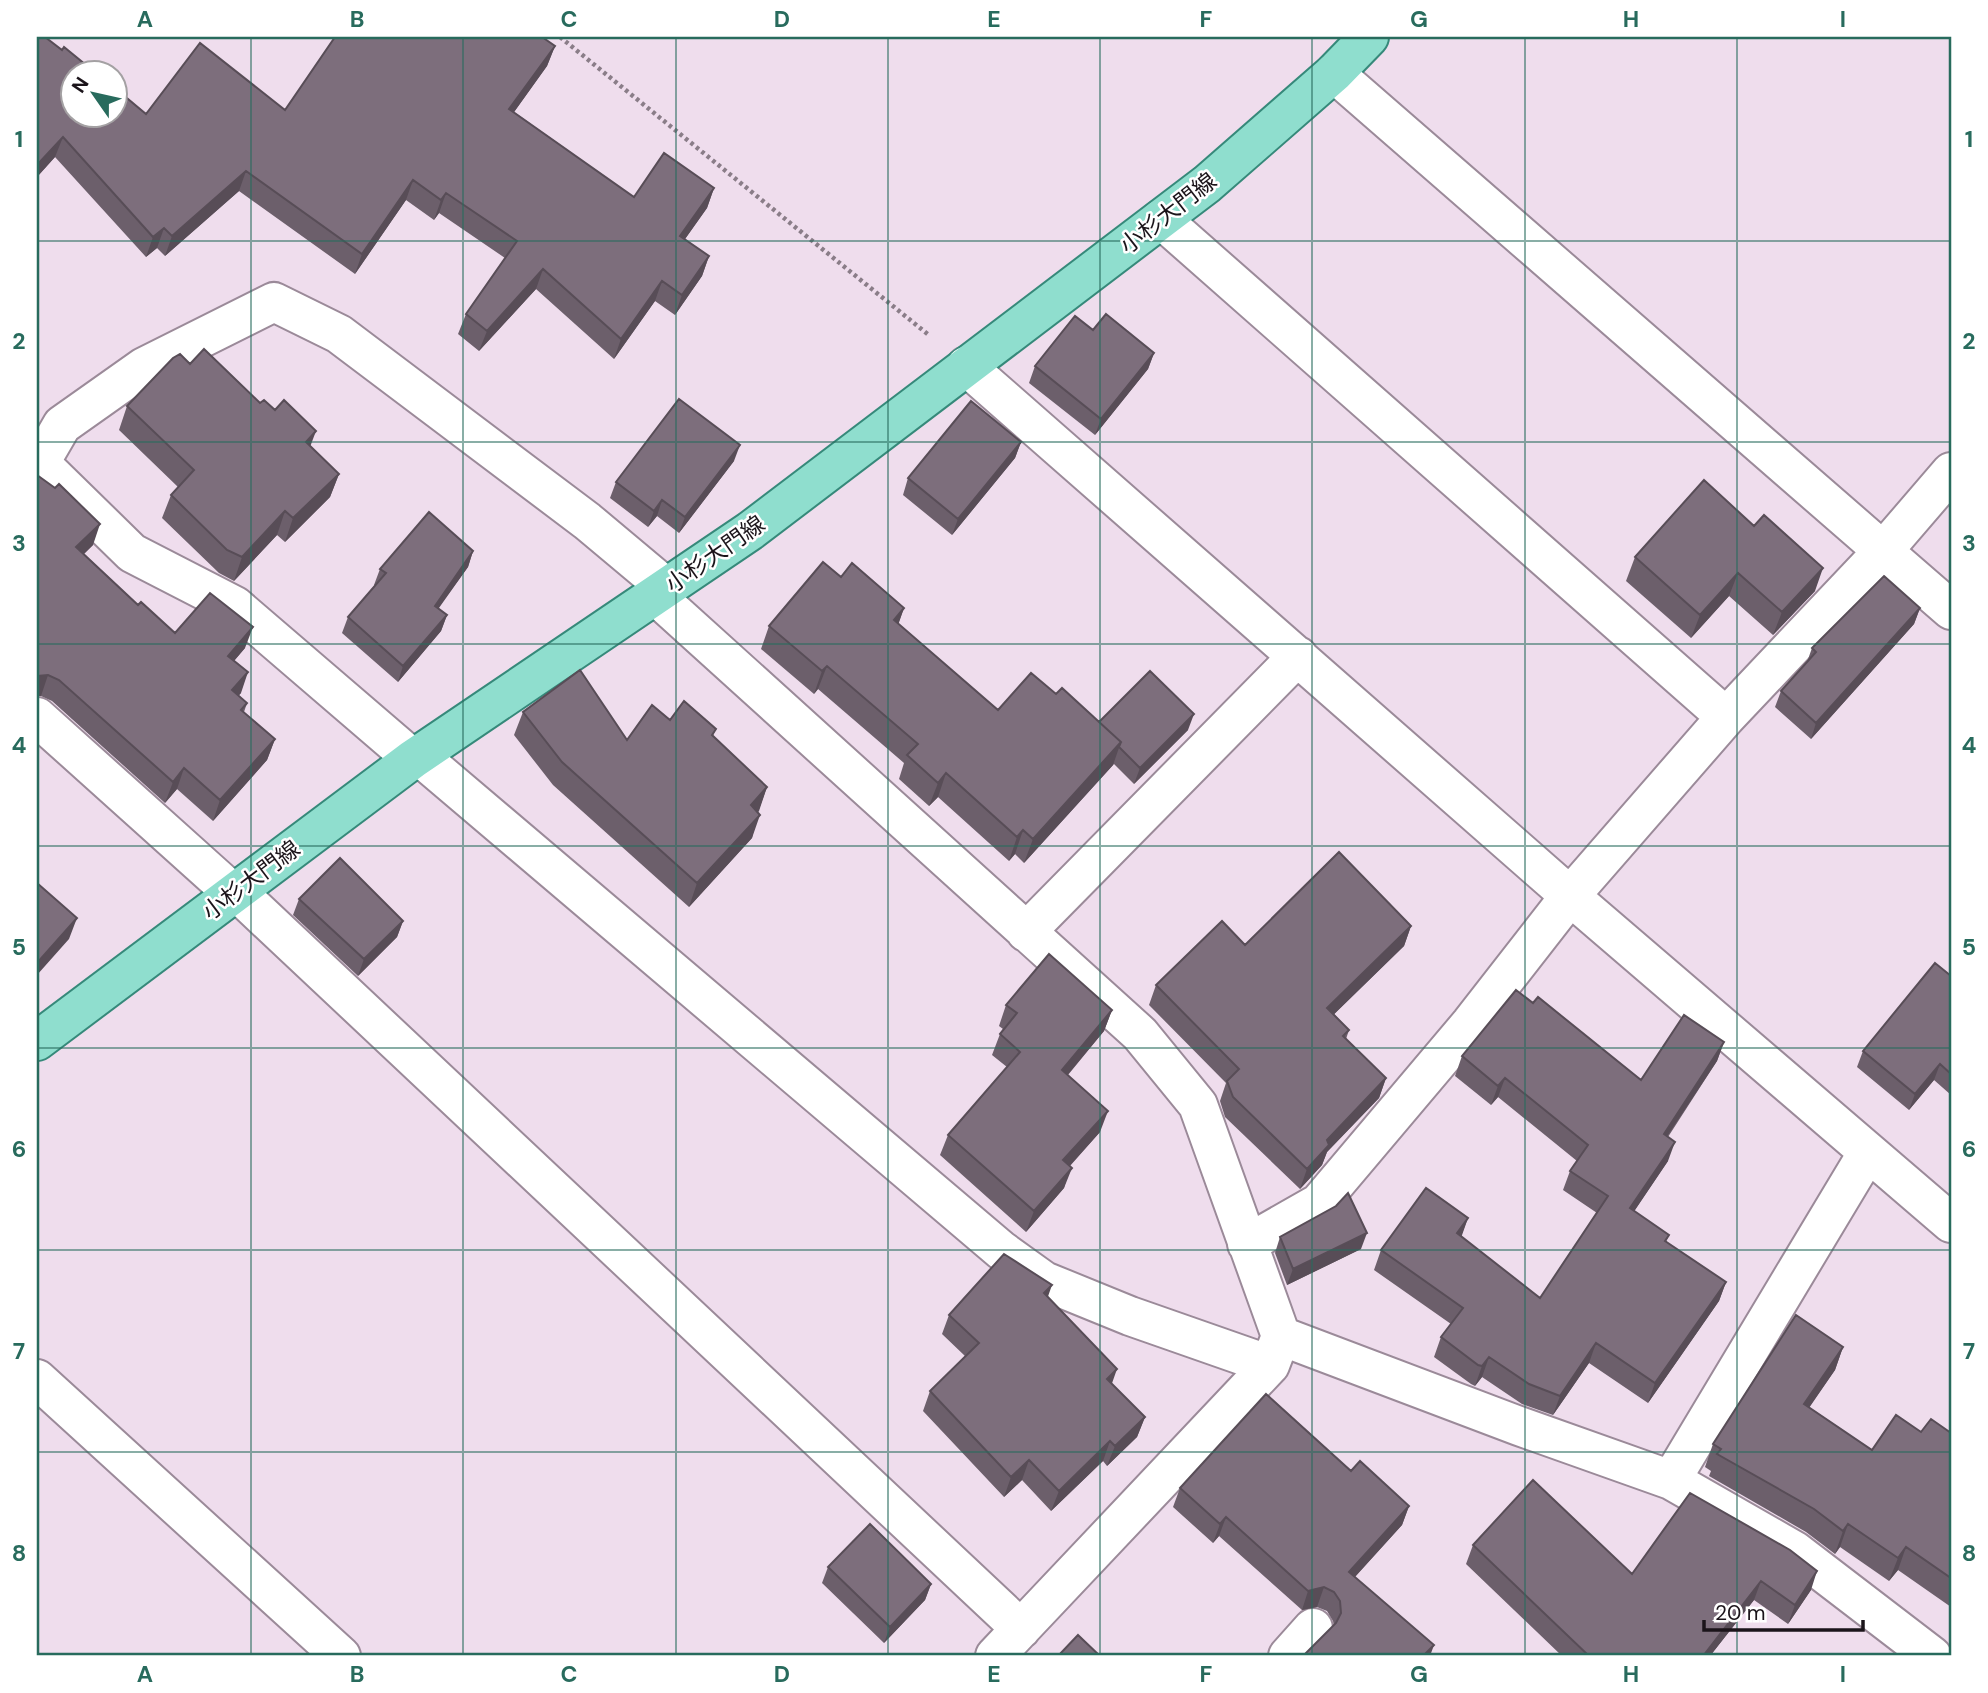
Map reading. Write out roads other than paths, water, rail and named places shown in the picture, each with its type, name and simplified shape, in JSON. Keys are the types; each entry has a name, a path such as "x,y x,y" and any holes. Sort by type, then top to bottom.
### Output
{"main road":[{"name":"小杉大門線","path":"37,1041 415,757 750,531 1207,184 1334,73 1369,37"}],"street":[{"path":"1334,73 1951,610"},
{"path":"1161,219 1726,717"},
{"path":"1276,1350 1247,1244 1198,1105 1140,1034 1026,932 587,521 339,334 274,302 144,367 62,425 38,463 132,553 235,606 1001,1250 1044,1281 1130,1316 1276,1350 1519,1426 1671,1480 1796,1551 1932,1656"},
{"path":"966,366 1570,896 1951,1223"},
{"path":"1247,1244 1319,1203 1436,1066 1570,896 1726,717 1883,551 1951,472"},
{"path":"1026,932 1298,656"},
{"path":"37,718 235,892 1021,1629"},
{"path":"1671,1480 1868,1152"},
{"path":"995,1656 1276,1350"},
{"path":"37,1379 341,1656"},
{"path":"1288,1656 1313,1628"}]}
